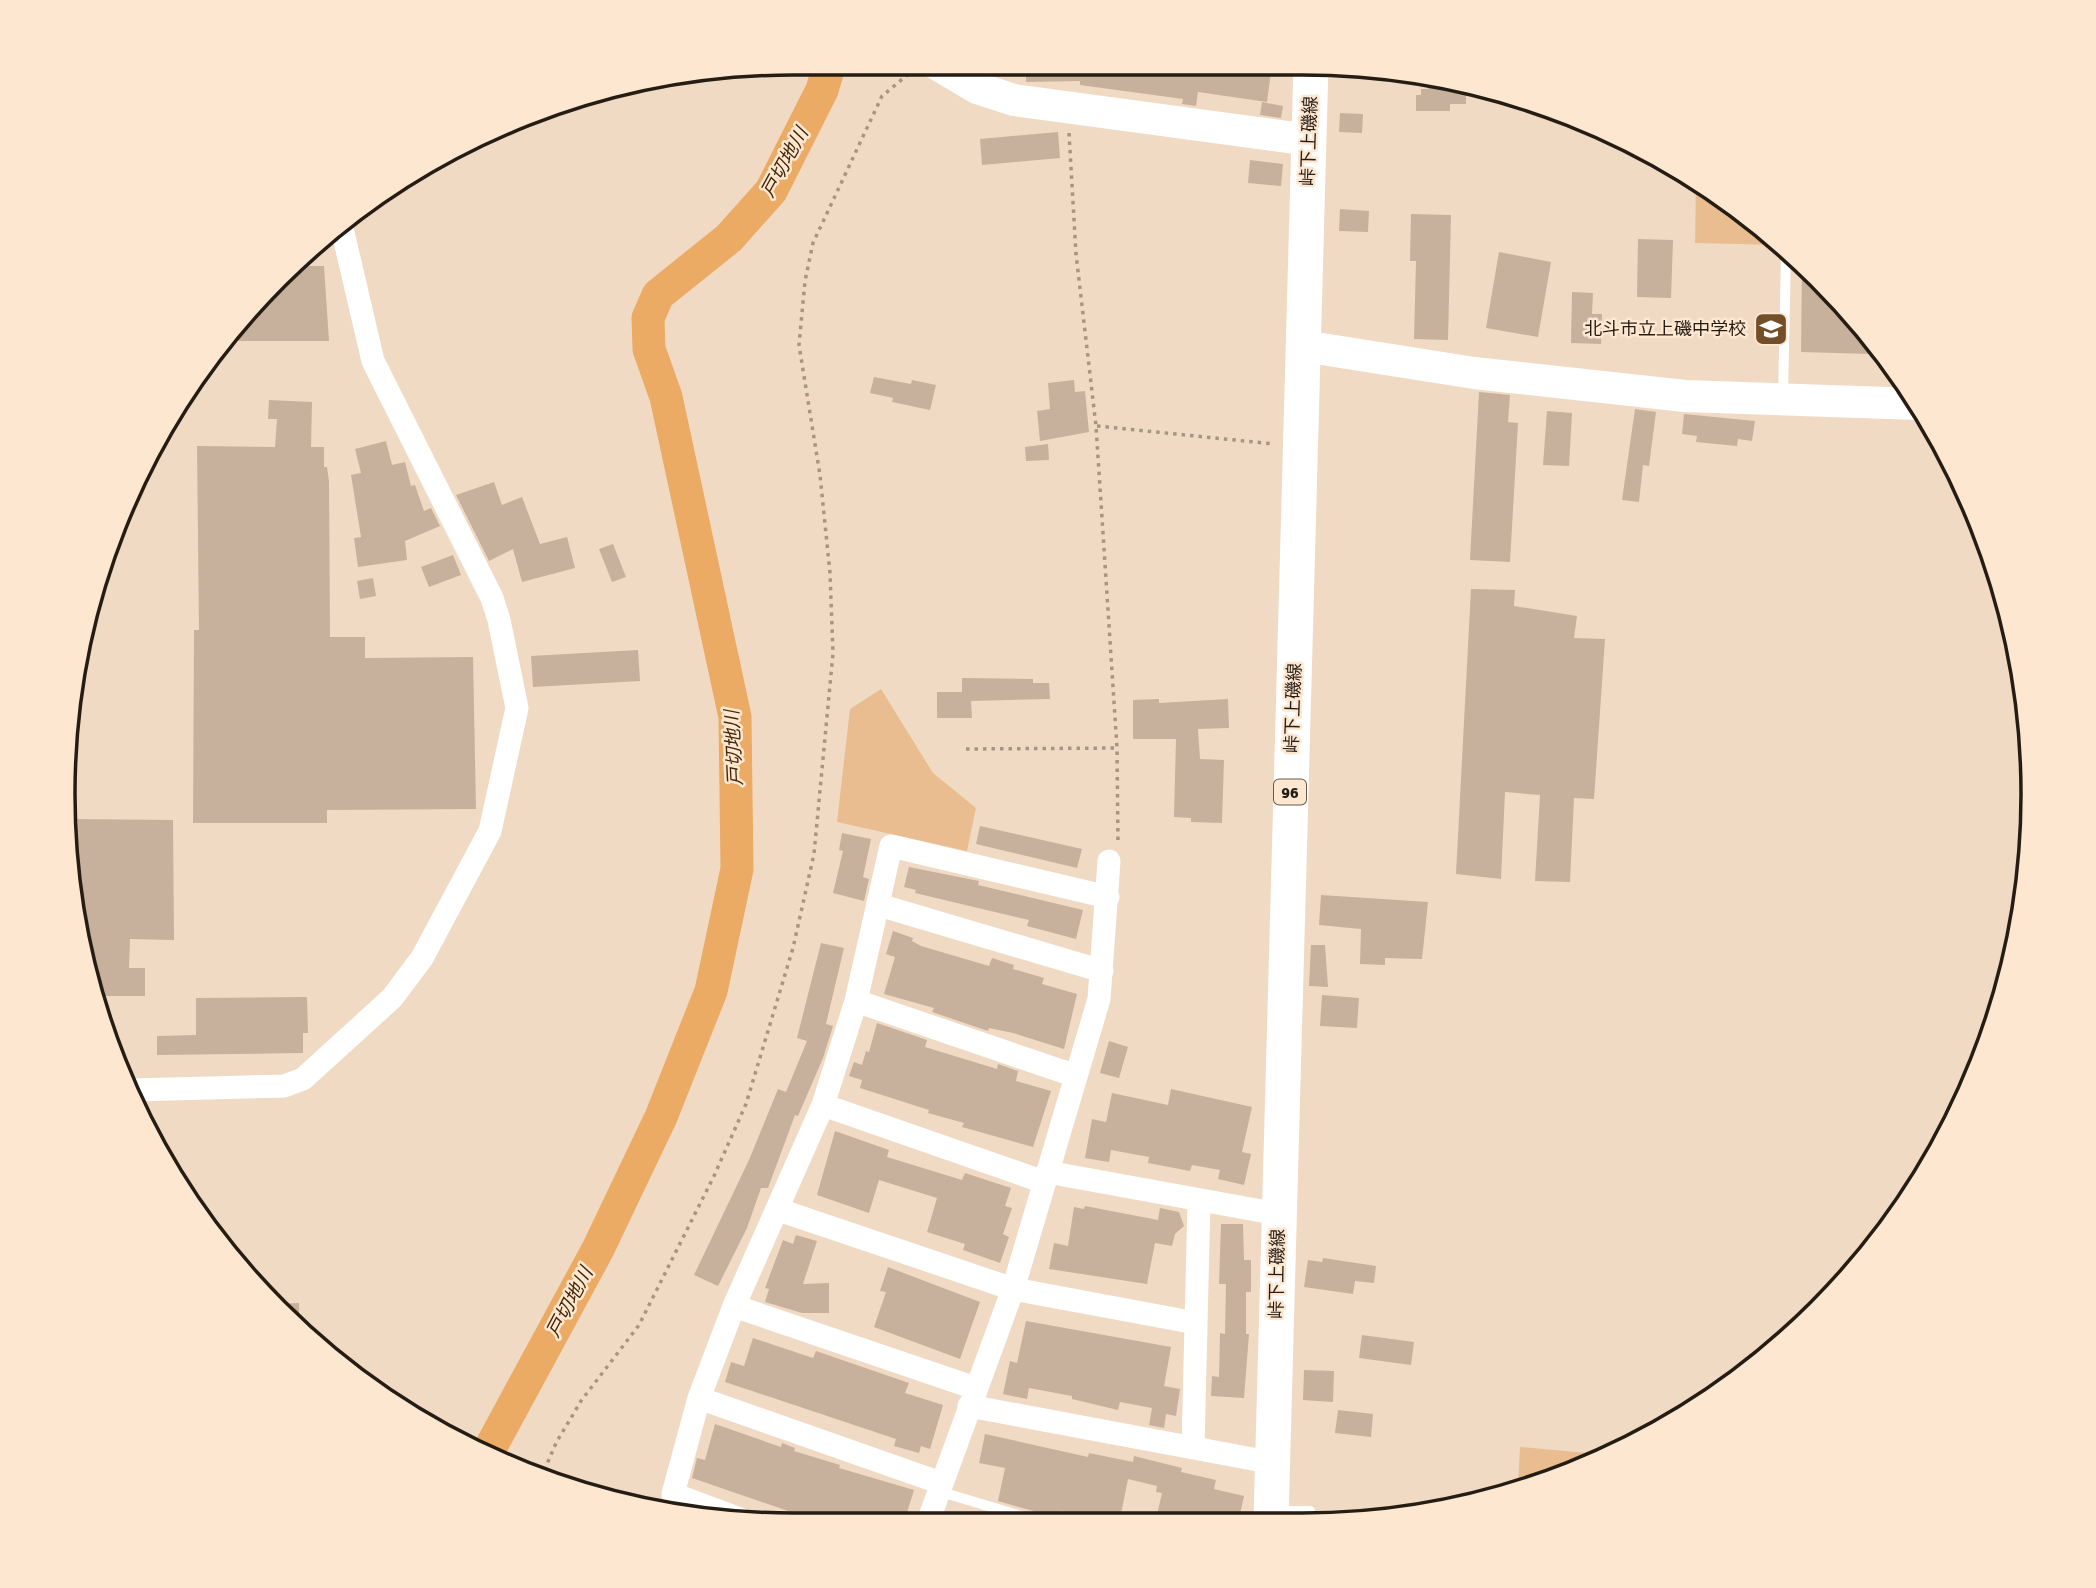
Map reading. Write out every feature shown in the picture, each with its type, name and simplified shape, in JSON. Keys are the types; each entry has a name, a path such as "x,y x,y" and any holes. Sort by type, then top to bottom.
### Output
{"main road":[{"name":"峠下上磯線","path":"1271,1513 1311,75"}],"street":[{"path":"938,75 996,95 1310,139"},
{"path":"139,1090 284,1086 303,1079 408,979 490,831 517,708 499,620 373,361 343,234"},
{"path":"1303,346 1474,373 1685,396 1782,401 1903,400"},
{"path":"710,1508 673,1494 699,1398 734,1306 779,1210 823,1105 856,1001 891,846 1108,897"},
{"path":"931,1513 1013,1289 1099,999 1109,862"},
{"path":"879,905 1102,971"},
{"path":"856,1001 1076,1076"},
{"path":"823,1105 1046,1177 1278,1214"},
{"path":"1193,1448 1199,1200"},
{"path":"779,1210 1013,1289 1196,1323"},
{"path":"734,1306 972,1397 1193,1448 1274,1463"},
{"path":"699,1398 939,1487"}],"lane":[{"path":"1782,401 1786,263"},
{"path":"939,1487 1014,1513"},
{"path":"1290,1513 1310,1513"}],"path":[{"path":"545,1468 556,1443 581,1401 639,1325 715,1176 746,1104 793,948 814,854 833,653 830,573 821,488 799,345 805,281 813,243 834,191 882,96 908,75"},
{"path":"1068,106 1076,254 1097,426 1117,748 1120,840 1109,862"},
{"path":"1097,426 1301,448"},
{"path":"966,749 1117,748"}],"shaded area":[{"path":"1696,193 1765,245 1695,243"},
{"path":"881,689 933,773 976,808 967,851 837,822 850,709"},
{"path":"1520,1447 1588,1453 1533,1475 1518,1479"}],"building":[{"path":"1026,75 1271,75 1267,102 1198,92 1196,106 1182,104 1183,99 1080,85 1080,81 1026,82"},
{"path":"1428,87 1466,95 1466,104 1450,104 1450,111 1416,111 1416,95 1421,95 1421,89 1428,89"},
{"path":"1262,102 1283,106 1281,118 1260,115"},
{"path":"1340,113 1363,114 1362,133 1339,132"},
{"path":"1058,132 1060,158 982,165 980,139"},
{"path":"1250,160 1283,164 1281,186 1248,183"},
{"path":"1340,209 1369,211 1368,232 1339,231"},
{"path":"1411,214 1451,215 1448,340 1414,339 1416,261 1410,261"},
{"path":"1638,239 1673,240 1671,298 1637,297"},
{"path":"1499,252 1551,262 1538,337 1486,328"},
{"path":"307,266 324,266 329,341 236,341"},
{"path":"1802,278 1870,354 1801,352"},
{"path":"1572,292 1593,293 1592,314 1602,314 1601,344 1571,343"},
{"path":"874,377 911,384 912,380 936,385 930,410 892,402 893,398 870,393"},
{"path":"1074,380 1075,392 1085,391 1089,432 1040,441 1037,411 1050,409 1048,383"},
{"path":"1479,392 1510,395 1508,422 1518,423 1510,562 1470,560"},
{"path":"269,400 312,402 311,447 324,447 324,467 327,467 329,481 330,637 365,637 365,658 473,657 476,809 327,810 327,823 193,823 194,630 199,630 197,446 275,447 277,419 268,419"},
{"path":"1635,409 1656,412 1649,466 1643,465 1639,502 1622,500"},
{"path":"1547,411 1572,413 1569,466 1543,465"},
{"path":"1684,414 1755,421 1752,441 1738,439 1737,446 1696,442 1697,436 1682,434"},
{"path":"386,441 392,465 405,462 411,486 415,485 424,511 431,508 440,526 405,541 407,560 358,567 354,538 361,537 351,475 361,473 355,449"},
{"path":"1048,444 1049,460 1026,461 1025,447"},
{"path":"494,482 502,505 522,497 540,544 567,537 575,568 522,582 513,549 489,561 456,495"},
{"path":"613,544 626,577 612,582 599,549"},
{"path":"453,555 461,575 429,587 421,567"},
{"path":"373,578 376,596 360,599 357,581"},
{"path":"1471,589 1515,590 1514,606 1577,616 1574,638 1605,639 1594,799 1574,798 1570,882 1535,881 1540,795 1505,792 1501,879 1456,874"},
{"path":"638,650 640,681 533,687 531,656"},
{"path":"962,678 1033,679 1033,683 1049,683 1050,699 971,701 972,718 937,718 937,692 962,692"},
{"path":"1159,699 1159,703 1228,699 1229,728 1198,729 1200,759 1224,760 1222,823 1191,822 1191,818 1174,817 1176,739 1133,739 1133,700"},
{"path":"76,819 173,820 174,940 130,939 129,968 145,968 145,996 105,996 81,888"},
{"path":"980,826 1082,849 1077,868 976,844"},
{"path":"842,833 871,839 863,877 869,879 864,901 833,893 843,851 839,850"},
{"path":"909,867 979,881 978,885 1083,910 1076,939 1027,926 1029,920 915,893 916,890 904,887"},
{"path":"1321,895 1428,902 1422,959 1385,958 1385,965 1360,964 1361,929 1319,925"},
{"path":"893,931 913,938 912,941 921,946 989,966 992,958 1014,965 1013,969 1044,978 1042,984 1077,994 1064,1049 1013,1033 989,1028 988,1031 932,1012 934,1008 884,994 895,957 886,954"},
{"path":"821,943 844,948 826,1024 833,1026 823,1058 798,1116 795,1115 768,1188 761,1188 747,1228 718,1286 694,1275 749,1160 778,1089 786,1092 807,1041 797,1038"},
{"path":"1311,945 1325,945 1328,987 1309,986"},
{"path":"1322,995 1359,998 1357,1028 1320,1026"},
{"path":"307,997 308,1033 303,1033 303,1053 157,1055 157,1036 196,1035 196,998"},
{"path":"877,1023 927,1040 925,1047 997,1069 998,1064 1018,1071 1016,1081 1051,1091 1033,1147 962,1127 964,1123 860,1088 862,1080 849,1076 854,1062 862,1065 866,1051 869,1052"},
{"path":"1109,1041 1128,1047 1119,1078 1100,1073"},
{"path":"1171,1089 1252,1107 1242,1152 1251,1154 1244,1185 1218,1179 1220,1170 1192,1165 1190,1171 1148,1163 1149,1157 1111,1150 1109,1162 1085,1158 1092,1119 1106,1122 1112,1093 1168,1105"},
{"path":"835,1131 889,1150 887,1157 962,1180 965,1173 1011,1188 1005,1206 1012,1208 1003,1234 1009,1237 1000,1263 963,1250 965,1244 927,1232 937,1198 879,1180 869,1213 817,1195"},
{"path":"1085,1206 1158,1220 1160,1208 1179,1212 1184,1226 1175,1234 1172,1246 1155,1243 1147,1284 1049,1269 1054,1243 1068,1246 1074,1207 1084,1209"},
{"path":"1221,1224 1243,1224 1244,1260 1251,1260 1251,1292 1246,1292 1246,1334 1249,1334 1244,1398 1211,1396 1212,1376 1219,1377 1220,1333 1225,1334 1226,1284 1219,1284"},
{"path":"796,1235 817,1241 803,1284 829,1283 829,1313 802,1313 765,1302 769,1289 765,1288 783,1240 793,1244"},
{"path":"1323,1258 1376,1266 1374,1283 1355,1281 1353,1294 1304,1287 1308,1260 1322,1262"},
{"path":"888,1267 980,1302 960,1359 874,1327 886,1292 880,1291"},
{"path":"287,1303 299,1303 299,1314"},
{"path":"1026,1321 1171,1347 1164,1386 1180,1389 1176,1416 1166,1414 1164,1428 1149,1425 1152,1408 1120,1402 1118,1410 1072,1399 1072,1396 1029,1388 1027,1399 1003,1394 1010,1361 1017,1363"},
{"path":"1362,1335 1414,1342 1411,1365 1359,1358"},
{"path":"753,1338 813,1358 816,1351 909,1383 905,1393 943,1405 930,1449 921,1446 919,1453 894,1446 896,1439 725,1382 731,1362 744,1366"},
{"path":"1304,1370 1334,1371 1333,1402 1303,1400"},
{"path":"1338,1410 1373,1414 1371,1437 1335,1433"},
{"path":"715,1424 781,1447 782,1443 795,1448 794,1451 840,1465 839,1468 914,1490 907,1513 794,1513 692,1478 697,1458 705,1460"},
{"path":"985,1434 1088,1457 1089,1453 1133,1462 1134,1456 1182,1468 1181,1472 1216,1480 1214,1489 1244,1496 1240,1513 1157,1513 1162,1493 1156,1492 1157,1486 1128,1479 1121,1513 1034,1513 998,1501 1005,1468 979,1463"}],"waterway":[{"name":"戸切地川","path":"491,1446 598,1249 661,1117 711,991 737,869 735,717 666,397 649,349 648,318 658,295 729,238 771,191 822,90 826,75"}],"place":[{"name":"北斗市立上磯中学校","path":"1771,329"}]}
